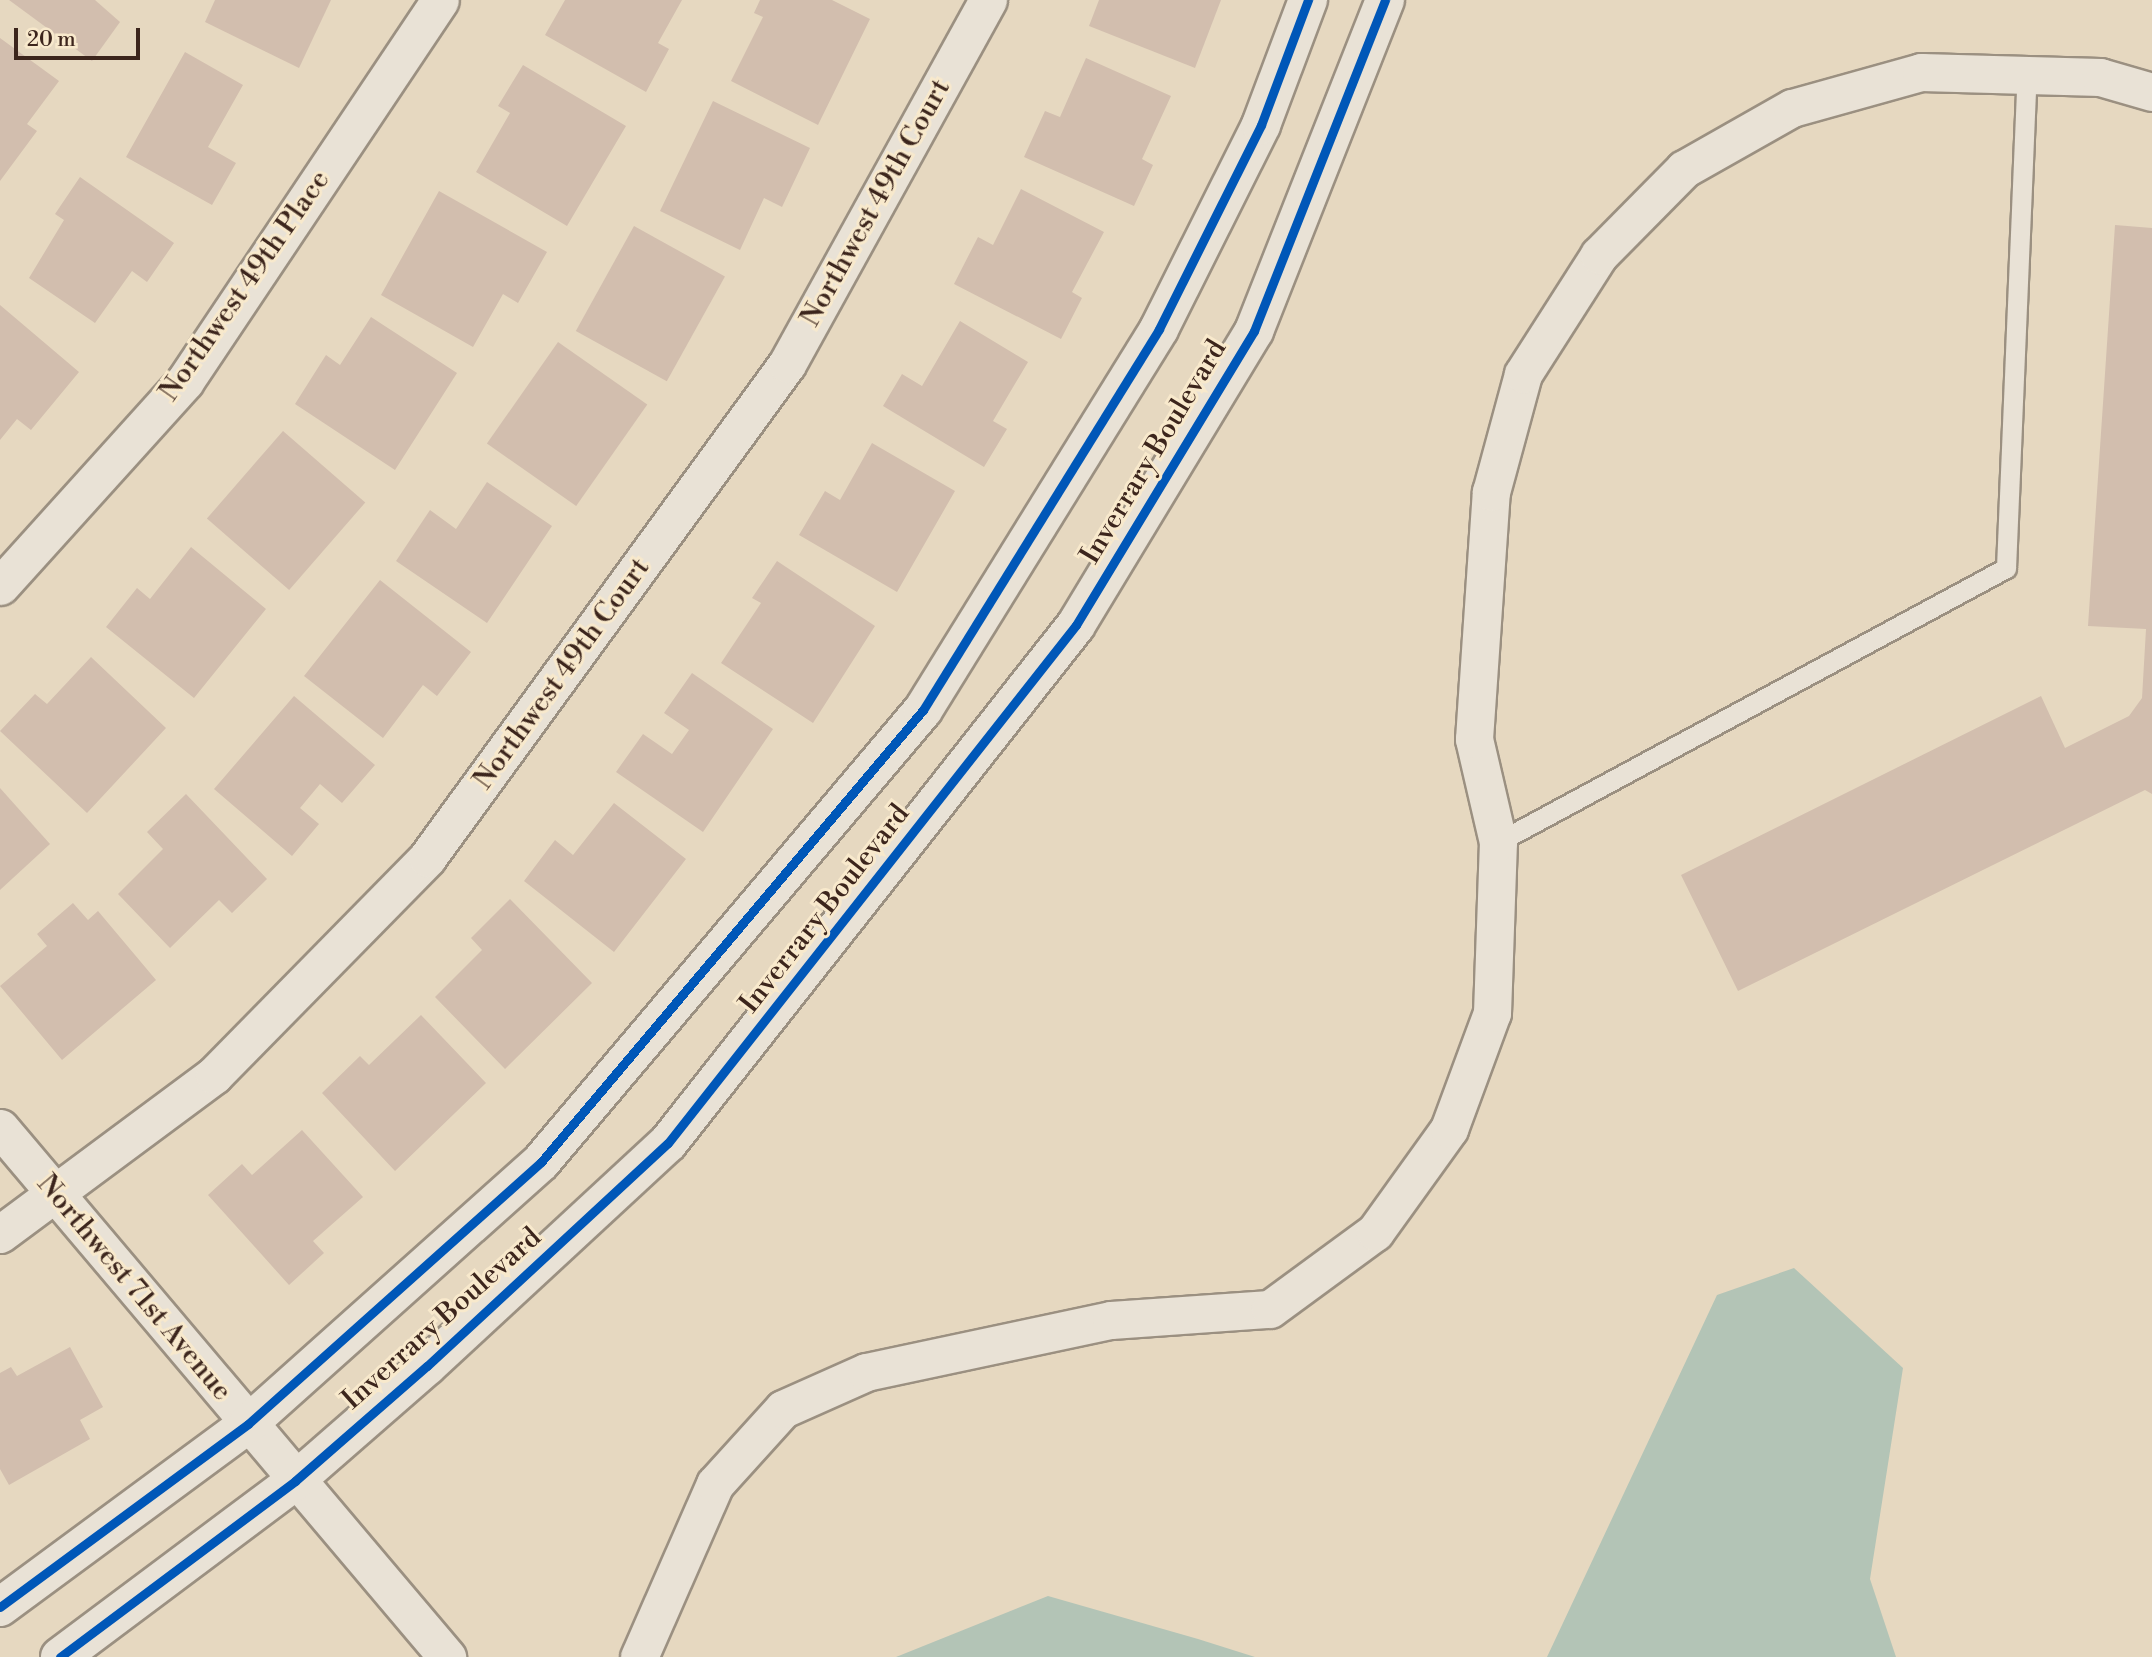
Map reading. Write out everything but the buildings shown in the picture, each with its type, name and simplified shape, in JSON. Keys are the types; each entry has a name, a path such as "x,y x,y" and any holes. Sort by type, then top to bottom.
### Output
{"street":[{"name":"Northwest 49th Place","path":"0,586 185,382 440,0"},
{"name":"Northwest 49th Court","path":"0,1234 214,1075 427,858 787,365 989,0"},
{"name":"Inverrary Boulevard","path":"0,1607 248,1424 541,1162 923,710 1158,329 1261,125 1308,0"},
{"name":"Inverrary Boulevard","path":"60,1657 295,1481 427,1366 668,1143 1076,625 1254,331 1385,0"},
{"path":"639,1657 715,1484 783,1409 866,1372 1111,1320 1270,1309 1375,1232 1449,1129 1492,1013 1498,842 1474,739 1491,492 1523,374 1599,256 1684,169 1792,108 1921,72 2100,77 2152,92"},
{"name":"Northwest 71st Avenue","path":"0,1128 295,1481 447,1657"}],"lane":[{"path":"1498,842 2006,568 2027,75"}],"shaded area":[{"path":"1794,1268 1903,1368 1870,1579 1896,1657 1547,1657 1717,1295"},
{"path":"1048,1596 1198,1639 1255,1657 896,1657"}],"cycle path":[{"path":"0,1607 248,1424 541,1162 923,710 1159,329 1261,125 1308,0"},
{"path":"60,1657 295,1481 427,1366 668,1143 1076,625 1254,331 1385,0"}]}
